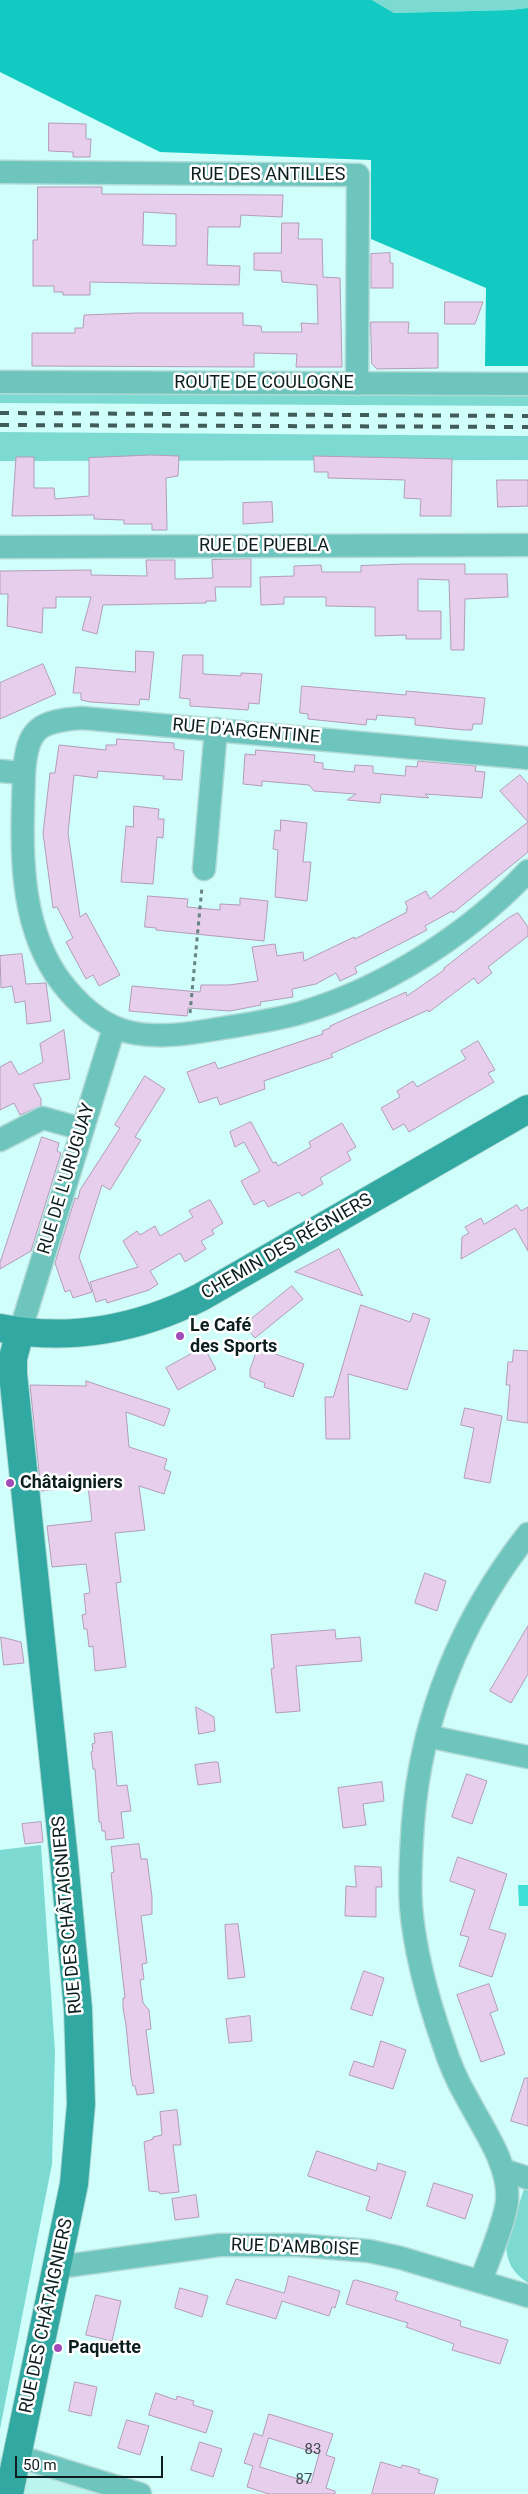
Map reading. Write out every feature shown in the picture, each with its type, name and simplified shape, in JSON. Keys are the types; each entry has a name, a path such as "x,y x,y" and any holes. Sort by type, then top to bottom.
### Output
{"street":[{"name":"RUE DES ANTILLES","path":"0,172 358,175 357,384"},
{"name":"ROUTE DE COULOGNE","path":"0,382 528,384"},
{"name":"RUE DE PUEBLA","path":"0,547 528,546"},
{"name":"RUE D'ARGENTINE","path":"24,773 27,743 39,727 58,720 96,718 528,758"},
{"path":"204,869 216,730"},
{"path":"0,771 24,773 23,855 27,894 39,940 56,974 69,991 87,1009 114,1028 153,1035 188,1033 292,1015 331,1002 367,986 412,962 466,927 496,903 528,871"},
{"name":"RUE DE L'URUGUAY","path":"10,1330 82,1129 114,1028"},
{"name":"CHEMIN DES RÉGNIERS","path":"10,1330 69,1333 105,1330 166,1314 201,1297 528,1109"},
{"path":"0,1140 42,1118 82,1129"},
{"name":"RUE DES CHÂTAIGNIERS","path":"9,2494 77,2169 81,2080 78,2009 64,1860 10,1330"},
{"path":"481,2282 507,2202 503,2170 459,2083 444,2046 420,1958 411,1907 412,1840 416,1786 427,1736 440,1692 459,1644 494,1581 528,1534"},
{"path":"427,1736 528,1757"},
{"path":"503,2170 528,2178"},
{"name":"RUE D'AMBOISE","path":"58,2267 220,2245 288,2244 369,2251 401,2258 528,2296"},
{"path":"17,2456 140,2494"}],"path":[{"path":"188,1033 204,869"}],"shaded area":[{"path":"0,0 372,0 394,13 528,8 528,366 485,366 486,288 371,239 371,160 160,152 0,72"},
{"path":"372,0 528,0 528,8 394,13"},
{"path":"0,391 528,393 528,406 0,403"},
{"path":"0,432 528,436 528,460 0,461"},
{"path":"41,1845 55,2052 52,2164 0,2429 0,1850"},
{"path":"518,1885 528,1885 528,1906 519,1906"},
{"path":"525,2186 528,2186 528,2283 511,2266 507,2256 506,2243"},
{"path":"0,2457 105,2494 0,2494"}],"building":[{"path":"49,123 86,124 86,139 91,139 90,157 73,157 73,152 49,151"},
{"path":"38,187 102,187 102,194 283,195 282,217 241,215 240,227 208,227 207,265 240,266 239,285 90,282 90,295 63,295 63,292 54,292 54,286 33,286 33,240 37,240","holes":["144,212 176,214 176,246 143,245"]},
{"path":"282,223 299,223 298,239 322,239 323,277 340,278 342,367 296,367 297,354 254,353 254,367 32,366 32,333 75,333 75,328 83,328 84,315 243,313 243,325 261,326 262,332 302,332 301,323 318,324 317,285 282,282 281,271 254,270 254,253 281,253"},
{"path":"390,253 390,263 393,263 393,288 371,288 371,254"},
{"path":"445,302 483,302 475,324 445,324"},
{"path":"371,322 409,322 408,333 438,333 438,368 377,369 372,364"},
{"path":"151,455 179,456 178,476 166,478 167,530 152,530 152,524 124,524 124,520 94,519 94,515 12,516 16,457 34,457 34,488 54,488 55,499 89,496 89,458"},
{"path":"314,456 452,459 451,516 420,516 421,499 404,498 405,480 328,478 328,472 315,472"},
{"path":"497,480 528,480 528,506 498,507"},
{"path":"272,502 273,522 243,524 243,503"},
{"path":"251,559 251,587 215,587 216,601 206,601 206,603 103,605 97,634 82,630 91,597 56,597 56,608 43,608 42,633 7,626 8,594 0,594 0,571 91,570 91,575 147,576 146,560 175,560 175,579 213,578 212,560"},
{"path":"465,564 465,574 507,574 508,597 465,599 464,650 451,650 449,580 418,579 418,611 441,611 441,639 406,639 406,635 375,636 375,607 326,606 326,597 284,597 284,604 261,605 260,577 294,576 294,566 321,565 322,572 361,572 361,566"},
{"path":"136,651 154,652 149,700 140,699 139,705 90,702 81,700 81,693 73,693 76,667 135,672"},
{"path":"183,655 203,655 203,674 241,676 241,673 262,674 259,704 249,703 248,710 190,706 190,699 180,698"},
{"path":"43,664 56,694 0,719 0,683"},
{"path":"302,686 406,695 406,691 485,698 482,724 473,724 472,730 464,730 415,725 415,718 377,715 376,720 367,719 366,725 308,719 308,714 300,713"},
{"path":"117,739 174,743 174,749 184,751 182,780 163,779 164,776 98,771 97,778 74,775 68,833 80,917 86,913 120,975 99,986 93,975 86,979 66,942 73,938 57,907 53,908 43,833 50,773 55,773 59,745 106,750 106,745 116,745"},
{"path":"256,750 315,755 314,762 323,763 323,769 354,772 355,765 373,766 373,773 405,776 406,766 417,767 418,761 476,766 475,771 485,772 482,798 425,794 429,798 381,794 380,803 347,800 356,794 314,791 309,785 262,781 262,786 243,784 245,754 255,755"},
{"path":"520,775 528,784 528,822 500,791"},
{"path":"134,806 159,809 158,819 164,819 163,838 157,837 153,884 121,882 126,826 133,827"},
{"path":"281,820 307,823 303,862 311,862 307,901 275,897 278,850 273,849 275,830 280,831"},
{"path":"528,822 528,852 453,913 452,911 425,926 427,930 355,967 357,973 340,981 336,973 316,984 292,989 293,997 260,1002 261,1005 230,1011 188,1008 187,1016 129,1011 132,986 200,992 201,985 229,985 258,981 252,947 275,944 277,956 303,952 304,961 354,937 355,939 407,912 406,909 408,908 405,902 426,891 430,899"},
{"path":"148,896 188,899 187,907 220,910 220,904 240,905 240,898 268,901 264,941 156,930 156,928 145,927"},
{"path":"518,913 528,927 528,936 488,967 492,973 478,984 474,978 429,1012 428,1010 331,1054 333,1057 264,1081 265,1089 220,1105 217,1097 199,1103 187,1072 215,1062 218,1069 323,1034 322,1031 330,1028 330,1026 406,992 407,996 444,970 444,968 508,918"},
{"path":"22,954 26,984 46,983 51,1021 27,1024 25,1001 15,1003 12,986 1,988 0,956"},
{"path":"64,1030 70,1079 33,1084 41,1099 41,1106 20,1115 14,1103 0,1110 0,1067 11,1061 19,1075 43,1062 40,1044"},
{"path":"478,1041 495,1070 488,1073 494,1082 409,1132 404,1124 393,1130 381,1108 400,1097 397,1091 413,1081 417,1087 466,1059 461,1051"},
{"path":"145,1076 165,1089 135,1137 141,1140 110,1190 102,1185 79,1257 92,1292 73,1298 70,1290 65,1292 55,1263 75,1198 78,1199 80,1190 120,1128 115,1125"},
{"path":"251,1122 273,1163 276,1162 278,1166 311,1147 309,1142 342,1123 356,1147 347,1152 351,1160 320,1178 323,1184 302,1196 299,1192 268,1207 264,1200 254,1205 241,1181 260,1171 244,1142 235,1147 230,1132"},
{"path":"42,1137 59,1143 57,1151 61,1153 31,1251 0,1269 0,1263"},
{"path":"210,1200 223,1223 212,1230 214,1234 201,1241 206,1249 185,1262 180,1253 150,1271 158,1284 149,1290 107,1303 106,1299 96,1302 90,1282 138,1267 123,1241 137,1231 140,1235 155,1226 160,1236 193,1217 189,1211"},
{"path":"517,1205 521,1211 528,1207 528,1251 515,1228 461,1259 462,1237 469,1233 465,1227 481,1218 484,1224"},
{"path":"339,1249 363,1296 295,1272"},
{"path":"292,1286 303,1299 255,1338 244,1325"},
{"path":"361,1305 410,1322 413,1313 430,1319 407,1390 348,1374 350,1439 326,1439 325,1397 333,1397"},
{"path":"204,1347 216,1369 178,1390 166,1368"},
{"path":"258,1348 304,1364 293,1397 264,1387 265,1383 250,1377 250,1370"},
{"path":"514,1350 528,1351 528,1423 507,1420 510,1385 506,1385 508,1362 512,1362"},
{"path":"86,1381 170,1409 164,1426 126,1412 129,1447 167,1459 164,1469 171,1472 164,1494 139,1486 145,1530 115,1533 121,1582 116,1583 126,1667 95,1671 93,1646 89,1647 87,1629 84,1629 82,1615 86,1614 84,1594 90,1593 86,1564 52,1567 47,1526 92,1521 88,1486 41,1491 30,1385 86,1386"},
{"path":"465,1408 502,1416 490,1483 464,1478 474,1428 461,1425"},
{"path":"425,1573 446,1581 437,1611 415,1603"},
{"path":"528,1626 528,1674 511,1703 490,1691"},
{"path":"335,1630 336,1639 360,1637 362,1661 296,1666 300,1711 276,1713 271,1669 274,1668 271,1635"},
{"path":"1,1637 21,1642 24,1663 4,1665"},
{"path":"196,1707 214,1717 215,1731 199,1734"},
{"path":"112,1732 117,1786 127,1785 131,1811 121,1812 124,1838 106,1840 105,1831 102,1831 101,1822 99,1822 95,1769 93,1769 91,1752 93,1751 92,1744 95,1743 94,1734"},
{"path":"218,1762 221,1782 198,1785 195,1765"},
{"path":"467,1774 487,1781 472,1824 452,1817"},
{"path":"382,1782 384,1801 363,1804 366,1825 343,1828 338,1788"},
{"path":"41,1822 43,1842 25,1844 22,1824"},
{"path":"139,1844 141,1859 147,1859 152,1897 152,1914 141,1916 147,1963 142,1964 144,1979 140,1980 143,2003 149,2010 151,2029 146,2030 154,2093 137,2095 131,2077 123,2008 123,1998 125,1998 111,1873 114,1872 111,1847"},
{"path":"458,1857 507,1874 489,1929 506,1934 492,1977 459,1966 469,1937 460,1935 475,1890 450,1881"},
{"path":"355,1866 381,1867 382,1887 376,1887 376,1917 345,1916 346,1886 356,1887"},
{"path":"238,1924 245,1977 228,1979 225,1925"},
{"path":"364,1971 384,1978 372,2016 351,2009"},
{"path":"489,1984 498,2010 490,2013 505,2054 481,2062 457,1995"},
{"path":"250,2016 252,2041 229,2043 226,2019"},
{"path":"381,2041 406,2050 393,2089 349,2075 354,2061 373,2067"},
{"path":"525,2078 528,2078 528,2126 511,2121"},
{"path":"177,2110 181,2145 173,2145 179,2192 160,2194 159,2192 149,2191 144,2142 162,2135 160,2112"},
{"path":"317,2151 376,2171 378,2163 406,2172 391,2219 366,2210 370,2197 308,2176"},
{"path":"434,2183 473,2195 465,2219 427,2206"},
{"path":"196,2195 199,2217 175,2220 172,2199"},
{"path":"289,2276 340,2291 335,2308 332,2307 329,2316 282,2301 276,2319 226,2304 236,2279 284,2293"},
{"path":"356,2280 398,2292 395,2300 461,2321 460,2326 508,2340 500,2364 452,2350 454,2344 406,2327 408,2323 346,2304 353,2281"},
{"path":"180,2288 208,2296 202,2317 175,2308"},
{"path":"96,2295 121,2301 112,2341 86,2335"},
{"path":"75,2382 97,2387 91,2416 69,2411"},
{"path":"156,2393 176,2400 177,2396 194,2401 193,2405 213,2411 206,2433 149,2415"},
{"path":"269,2414 333,2434 326,2455 335,2458 326,2488 335,2491 335,2494 269,2494 247,2487 253,2466 244,2463 254,2433 262,2436","holes":["269,2438 319,2454 311,2483 260,2467"]},
{"path":"127,2420 149,2426 140,2455 118,2448"},
{"path":"200,2442 222,2449 213,2477 191,2470"},
{"path":"381,2462 401,2468 402,2465 411,2467 420,2470 418,2473 438,2479 434,2494 372,2494"}],"railway":[{"path":"0,413 528,416"},
{"path":"0,425 528,427"}],"place":[{"name":"Le Café des Sports","path":"180,1336"},
{"name":"Châtaigniers","path":"10,1483"},
{"name":"Paquette","path":"58,2348"}]}
